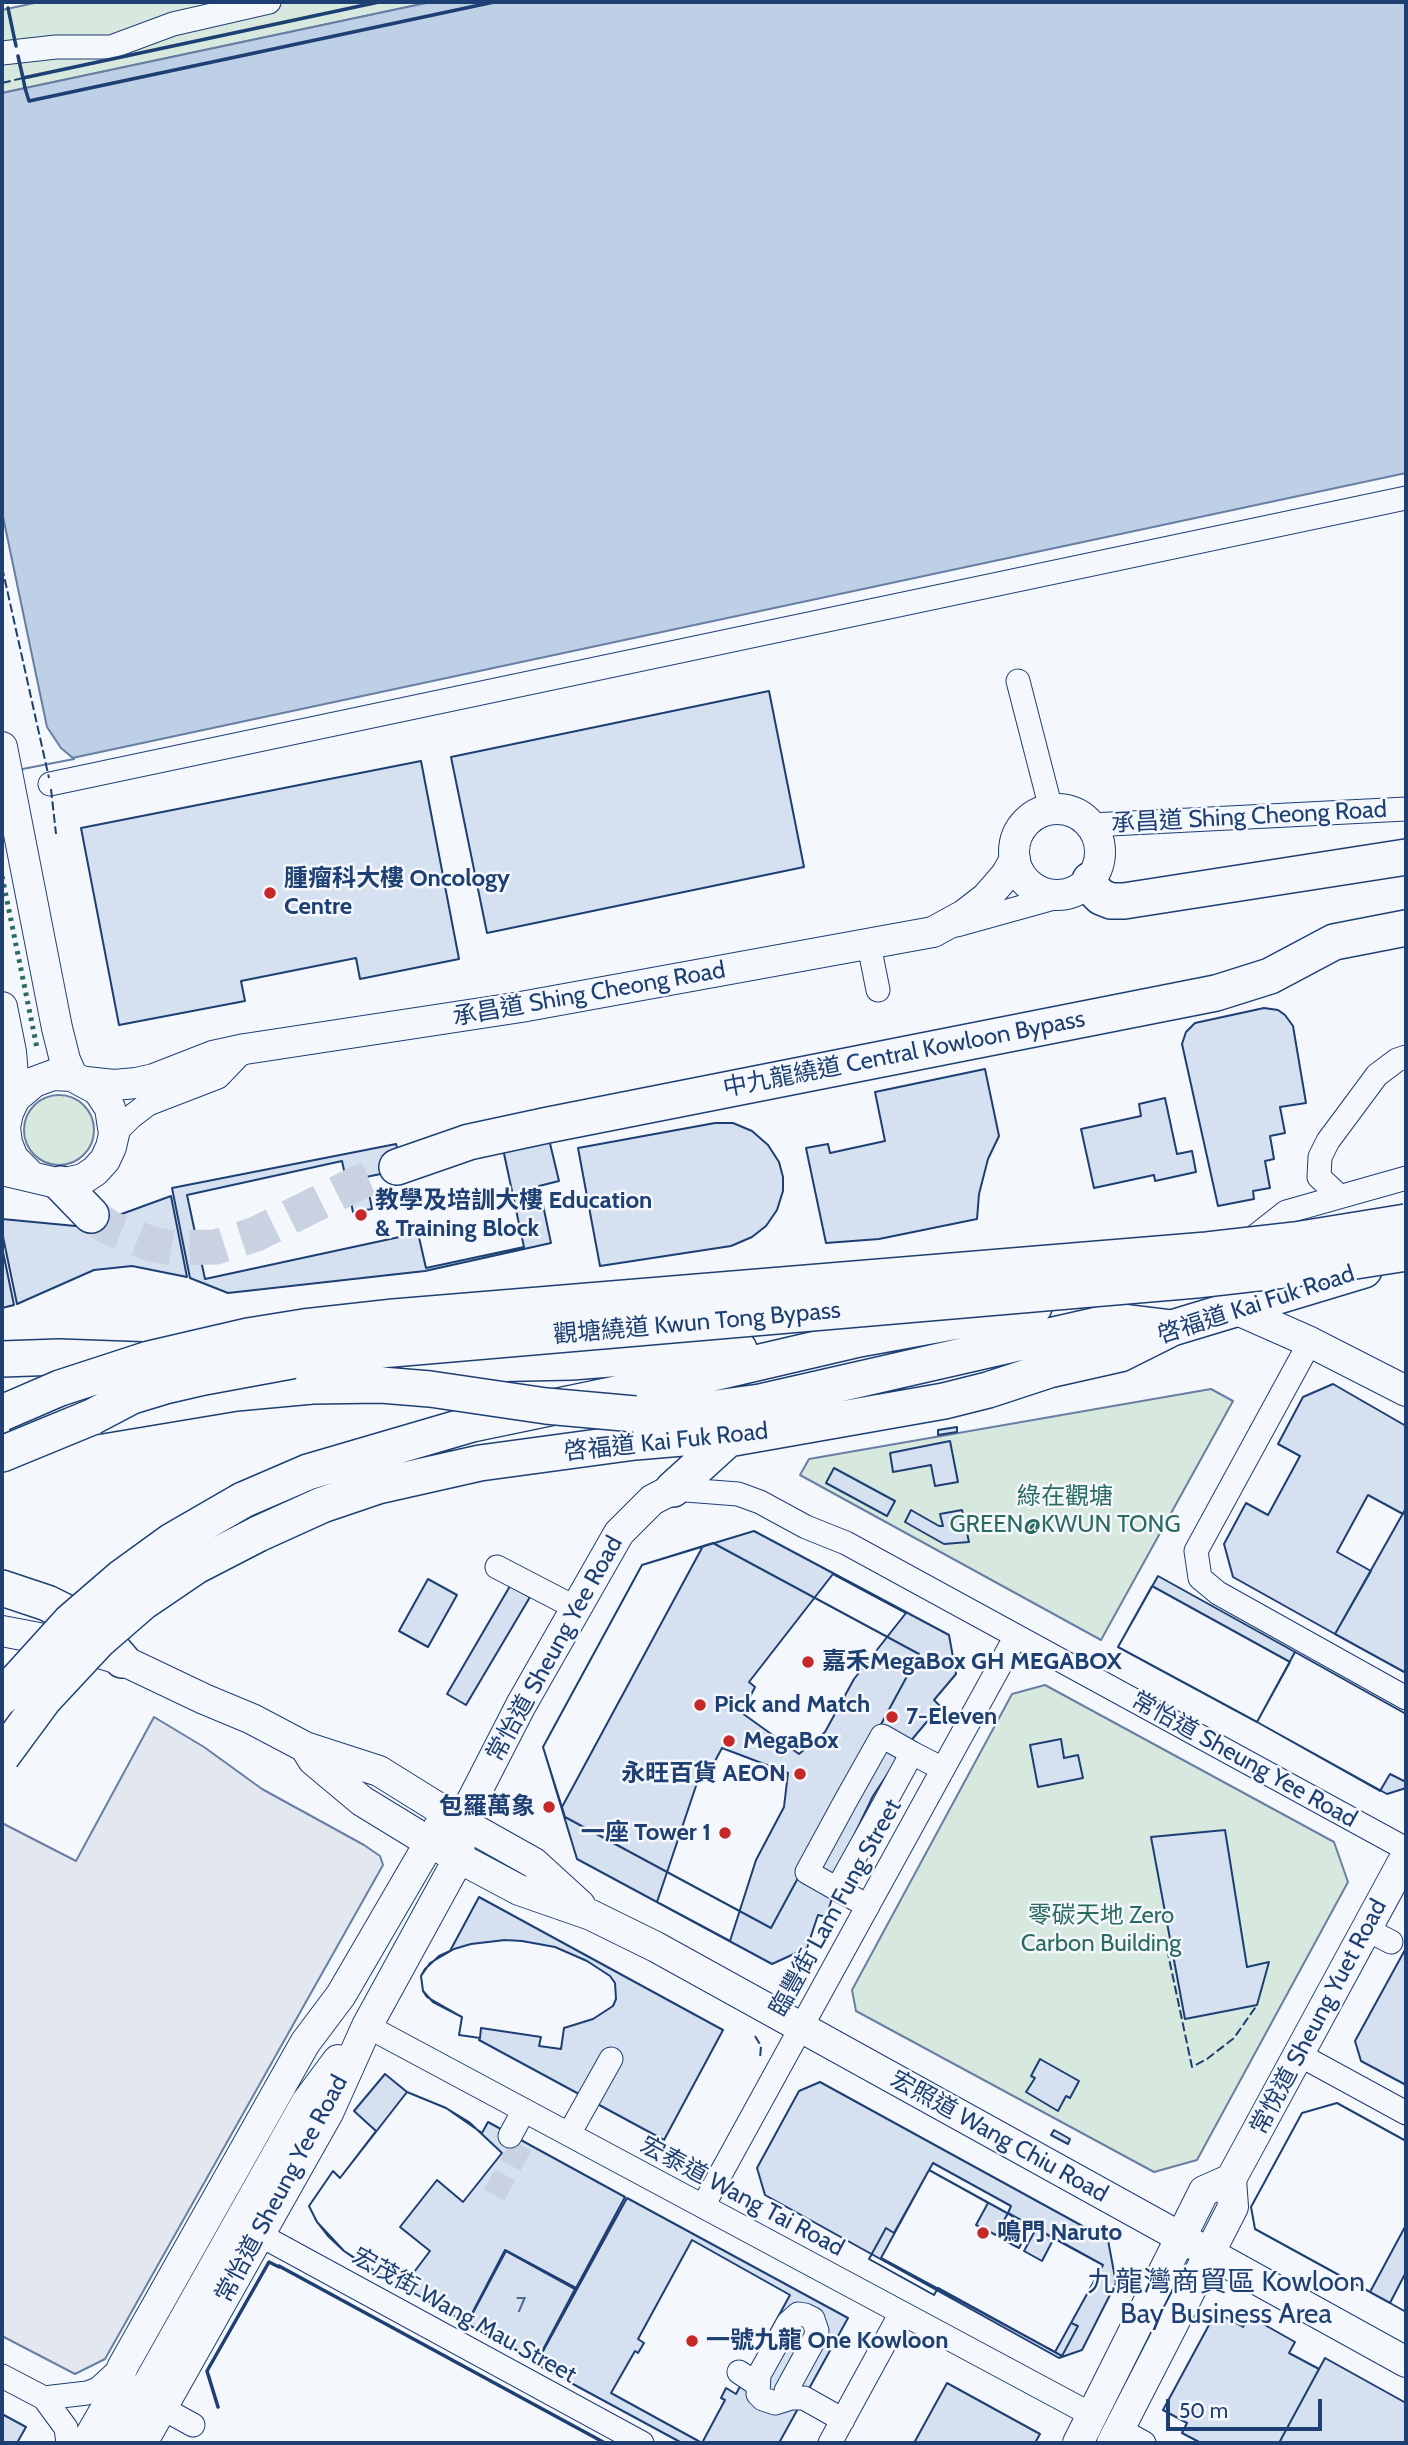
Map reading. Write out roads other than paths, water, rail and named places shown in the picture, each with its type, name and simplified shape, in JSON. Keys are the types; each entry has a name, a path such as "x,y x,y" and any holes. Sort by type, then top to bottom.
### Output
{"highway":[{"path":"1078,887 1093,889 1101,897 1111,901 1124,901 1406,857"},
{"name":"中九龍繞道 Central Kowloon Bypass","path":"397,1167 469,1142 548,1125 1216,993 1270,976 1334,942 1406,928"},
{"path":"46,1180 91,1215"},
{"name":"啓福道 Kai Fuk Road","path":"2,1698 70,1622 121,1578 172,1541 243,1500 308,1472 472,1424 679,1381 859,1339 1097,1293 1212,1263 1296,1233 1406,1211"},
{"name":"觀塘繞道 Kwun Tong Bypass","path":"2,1413 60,1388 149,1359 248,1336 304,1327 394,1317 1207,1250 1295,1240 1406,1222"},
{"name":"觀塘繞道 Kwun Tong Bypass","path":"2,1454 92,1417 132,1396 165,1386 254,1367 332,1355 1196,1280 1336,1265 1406,1253"},
{"name":"啓福道 Kai Fuk Road","path":"2,1756 44,1699 98,1641 143,1602 196,1566 284,1520 322,1505 378,1486 480,1464 635,1442 694,1437 728,1439 859,1417 988,1390 1049,1370 1120,1354 1172,1328 1233,1308 1359,1271 1406,1262"},
{"path":"92,1417 259,1390 355,1385 430,1389 589,1411 680,1413 760,1402 1115,1321 1172,1328"},
{"path":"2,1359 59,1357 312,1367 407,1367 571,1362 859,1339"},
{"path":"673,1489 728,1439"},
{"path":"2,1588 47,1603 93,1626 122,1660"}],"main road":[{"path":"2,1170 46,1180 83,1179 95,1171 108,1154 114,1134 110,1108 98,1090 79,1079 65,1060 4,760"},
{"name":"承昌道 Shing Cheong Road","path":"8,1109 24,1089 53,1075 114,1085 136,1083 154,1079 213,1056 245,1049 521,1007 933,932 964,915 986,898 1006,875 1015,859 1019,833 1027,821 1038,813 1051,809 1073,812 1091,825 1098,838 1101,852 1099,864 1078,887"},
{"path":"1015,859 1019,872 1027,883 1038,891 1078,887"},
{"path":"2,1007 11,1052 5,1127 7,1143 13,1158 46,1180"},
{"path":"1233,1308 1398,1379"},
{"name":"常怡道 Sheung Yee Road","path":"86,2443 108,2405 123,2366 305,2043 341,1996 429,1842 454,1817 619,1533 652,1500 673,1489"},
{"name":"宏照道 Wang Chiu Road","path":"2,1631 34,1636 122,1660 252,1719 305,1747 380,1771 534,1864 591,1914"},
{"name":"宏照道 Wang Chiu Road","path":"305,1747 313,1760 362,1801 429,1842 519,1890 591,1914 656,1947 1406,2362"},
{"name":"常怡道 Sheung Yee Road","path":"142,2443 328,2113 367,2026 459,1858 454,1817"},
{"name":"常悅道 Sheung Yuet Road","path":"1125,2439 1233,2207 1231,2179 1298,2054 1379,1936 1406,1856"},
{"path":"306,2103 340,2008 341,1996"},
{"path":"115,2443 306,2103 367,2026"},
{"path":"1078,2443 1205,2191 1231,2179"}],"street":[{"path":"2,53 57,47 111,47 173,24 269,2"},
{"path":"50,784 1406,499"},
{"path":"1018,681 1051,809"},
{"name":"承昌道 Shing Cheong Road","path":"1091,825 1406,809"},
{"name":"承昌道 Shing Cheong Road","path":"933,932 1078,887"},
{"path":"869,945 878,990"},
{"path":"114,1134 148,1104 218,1077 245,1049"},
{"path":"1338,1195 1319,1177 1320,1157 1328,1141 1377,1075 1406,1057"},
{"name":"啓福道 Kai Fuk Road","path":"1232,1255 1286,1212 1338,1195 1406,1178"},
{"path":"1310,1342 1196,1551 1200,1578 1218,1593 1406,1698"},
{"name":"常怡道 Sheung Yee Road","path":"673,1489 738,1494 760,1502 806,1527 846,1542 1406,1849"},
{"path":"497,1567 576,1608"},
{"name":"臨豐街 Lam Fung Street","path":"703,2206 1016,1636"},
{"path":"868,1906 807,1872 838,1814 882,1735 943,1769"},
{"path":"837,1889 912,1753"},
{"name":"宏泰道 Wang Tai Road","path":"367,2026 1092,2415"},
{"path":"1298,2054 1406,2113"},
{"path":"569,2134 611,2059"},
{"path":"517,2139 531,2114"},
{"name":"宏茂街 Wang Mau Street","path":"260,2235 642,2443"},
{"path":"830,2443 901,2313"},
{"path":"789,2398 786,2391 817,2331 813,2319 805,2315 798,2314 788,2323 759,2375 748,2378 758,2394 769,2402 804,2398 843,2420"},
{"path":"44,2398 87,2393 98,2389 123,2366"},
{"path":"2,2376 44,2398 66,2428 68,2443"},
{"path":"162,2409 193,2425"}],"water":[{"path":"431,2 1406,2 1406,473 2,773 2,93"}],"tunnel":[{"path":"91,1215 110,1228 151,1244 173,1248 216,1247 256,1234 358,1183 397,1167"},
{"path":"494,2195 523,2142"}],"place":[{"name":"腫瘤科大樓 Oncology Centre","path":"270,893"},
{"name":"教學及培訓大樓 Education & Training Block","path":"361,1215"},
{"name":"嘉禾MegaBox GH MEGABOX","path":"808,1662"},
{"name":"Pick and Match","path":"700,1705"},
{"name":"7-Eleven","path":"892,1717"},
{"name":"MegaBox","path":"729,1741"},
{"name":"永旺百貨 AEON","path":"800,1774"},
{"name":"包羅萬象","path":"549,1807"},
{"name":"一座 Tower 1","path":"725,1833"},
{"name":"鳴門 Naruto","path":"983,2233"},
{"name":"一號九龍 One Kowloon","path":"692,2341"}],"district":[{"name":"九龍灣商貿區 Kowloon Bay Business Area","path":"1226,2299"}],"park label":[{"name":"綠在觀塘 GREEN@KWUN TONG","path":"1065,1511"},
{"name":"零碳天地 Zero Carbon Building","path":"1101,1930"}]}
